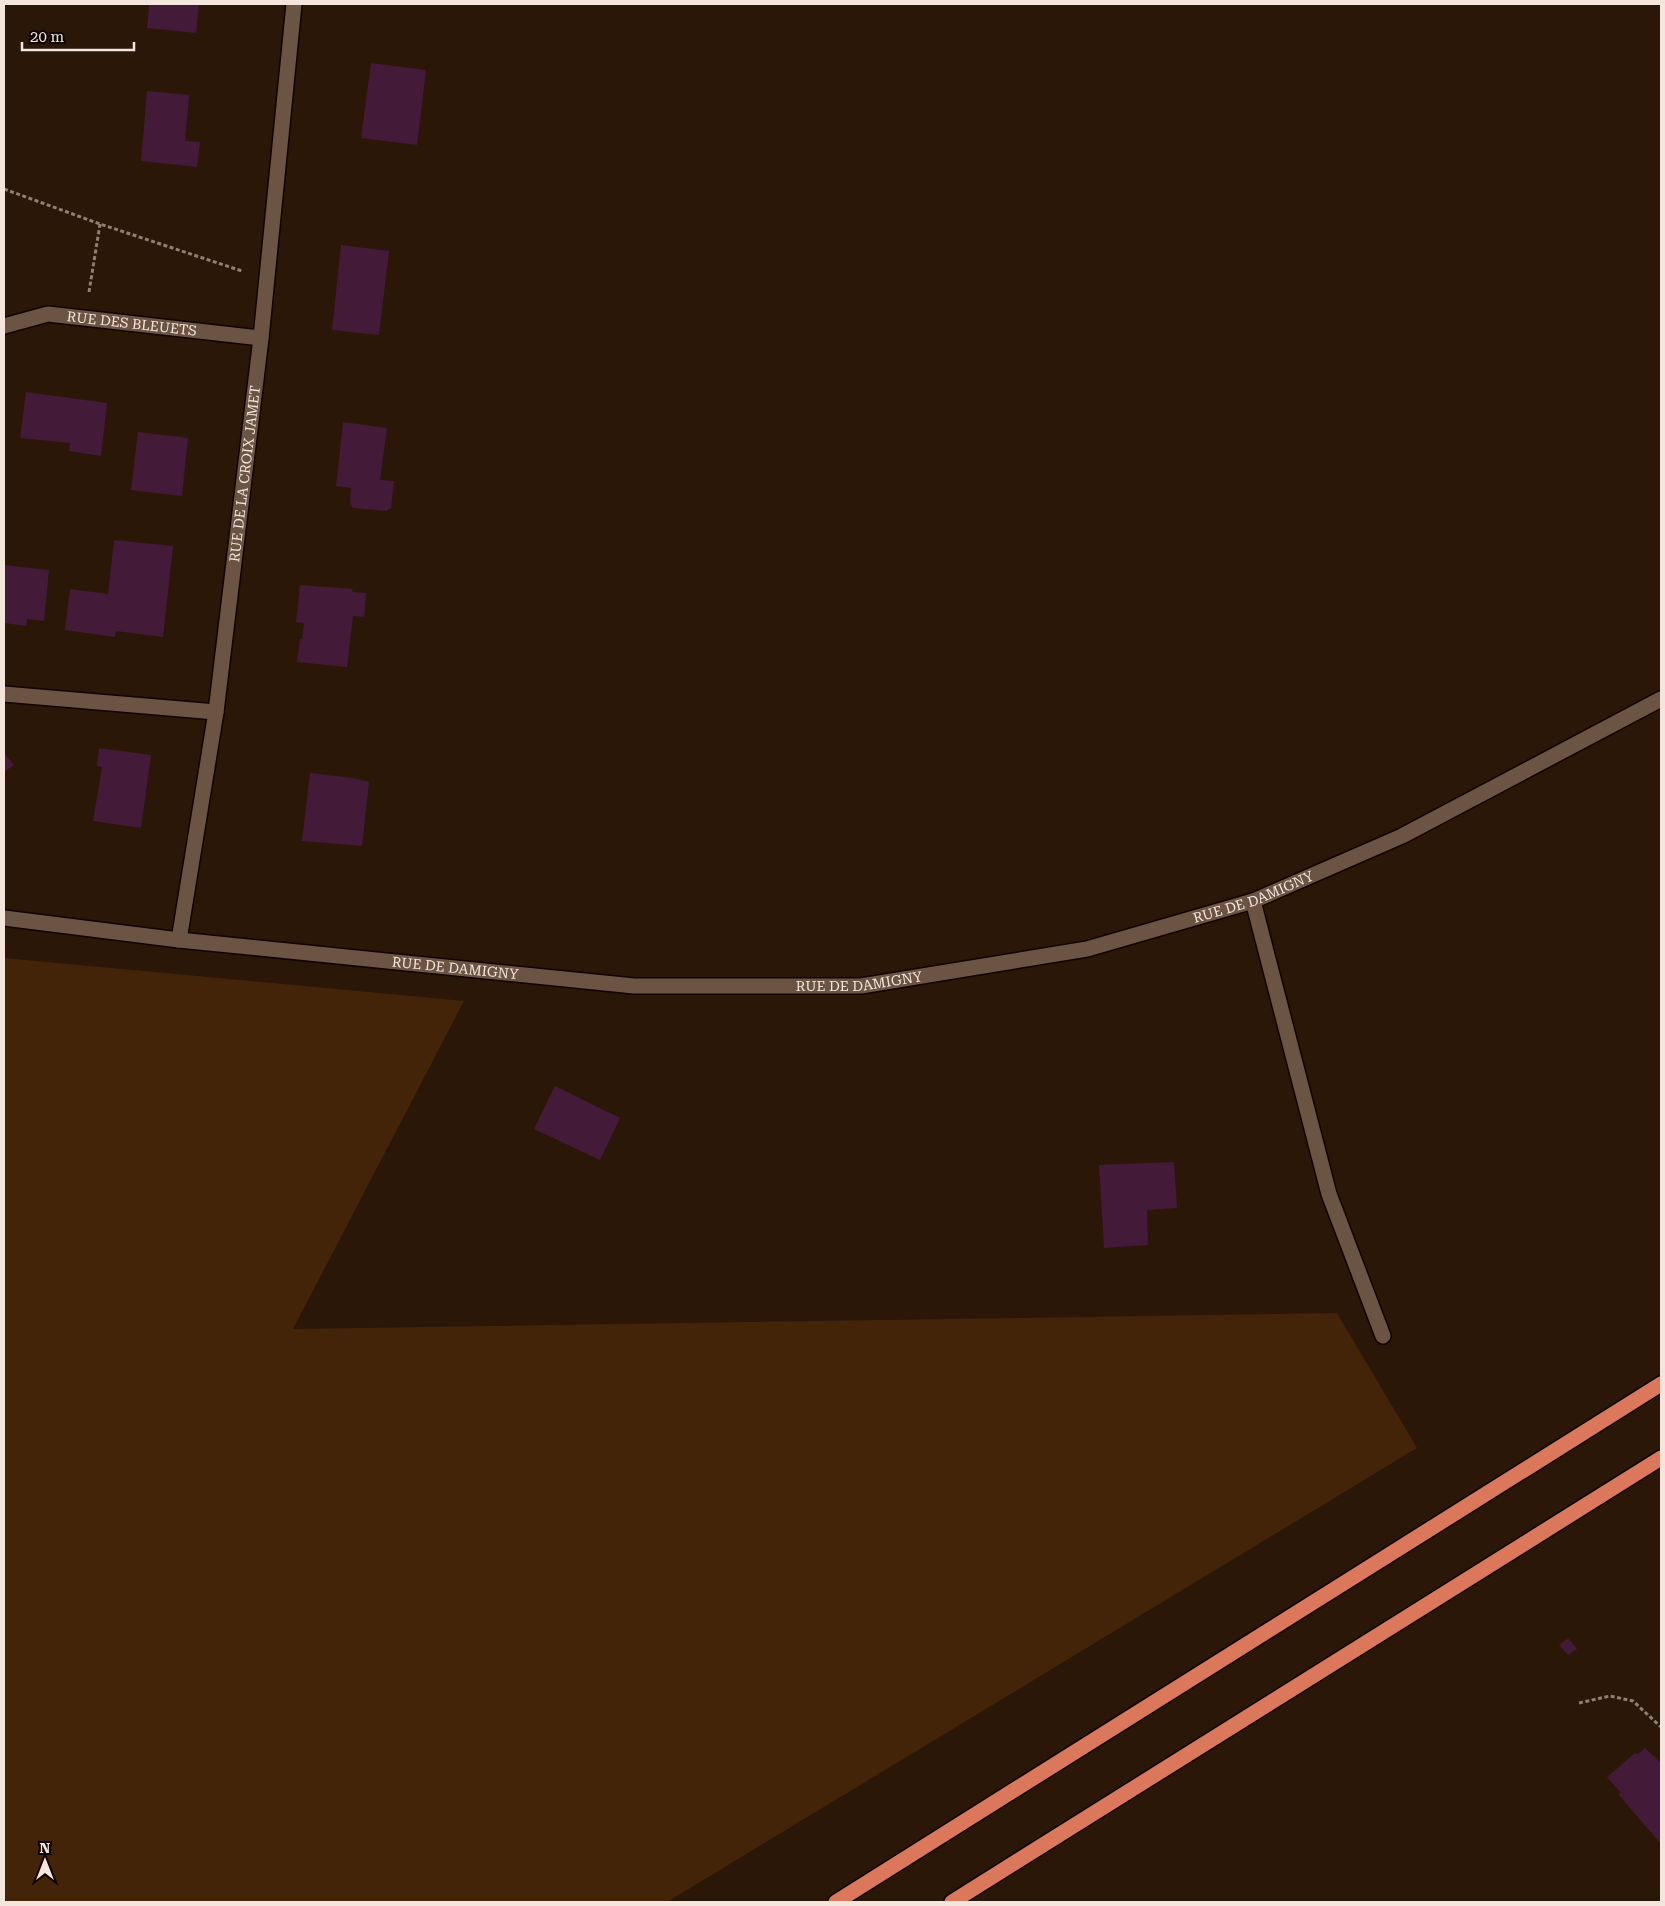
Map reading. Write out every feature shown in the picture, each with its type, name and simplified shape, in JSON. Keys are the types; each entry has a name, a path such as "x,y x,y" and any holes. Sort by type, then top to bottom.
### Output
{"highway":[{"path":"836,1902 1661,1384"},
{"path":"952,1902 1661,1458"}],"street":[{"name":"RUE DE LA CROIX JAMET","path":"179,940 216,712 261,338 294,4"},
{"name":"RUE DES BLEUETS","path":"4,326 48,314 261,338"},
{"path":"4,694 216,712"},
{"name":"RUE DE DAMIGNY","path":"4,918 179,940 634,986 861,986 1087,949 1253,901 1402,836 1661,698"},
{"path":"1253,901 1330,1194 1383,1336"}],"path":[{"path":"4,188 100,224 267,279"},
{"path":"85,318 100,224"},
{"path":"1579,1703 1610,1696 1633,1701 1661,1727"}],"shaded area":[{"path":"4,958 464,1001 293,1329 1337,1313 1417,1448 667,1902 4,1902"}],"building":[{"path":"149,4 199,4 196,33 147,28"},
{"path":"371,63 426,70 417,145 361,138"},
{"path":"147,91 189,95 185,141 200,142 197,167 141,161"},
{"path":"341,245 389,251 379,335 332,330"},
{"path":"26,392 107,403 101,456 69,451 70,443 20,438"},
{"path":"343,422 387,428 380,480 394,481 391,508 386,511 353,508 350,503 351,488 336,486"},
{"path":"138,432 188,438 182,496 131,490"},
{"path":"114,540 173,546 163,637 116,631 115,637 65,630 70,589 108,594"},
{"path":"4,565 49,570 44,621 27,619 26,626 4,623"},
{"path":"300,585 353,589 352,592 366,593 364,617 353,616 347,667 297,662 304,623 296,622"},
{"path":"99,748 151,755 141,828 93,821 102,767 97,766"},
{"path":"4,753 14,765 4,772"},
{"path":"310,773 353,778 369,782 362,846 302,841"},
{"path":"555,1086 620,1118 600,1160 534,1129"},
{"path":"1174,1162 1177,1208 1147,1210 1148,1245 1104,1248 1099,1165"},
{"path":"1568,1638 1577,1649 1568,1655 1559,1645"},
{"path":"1645,1748 1661,1763 1661,1844 1618,1794 1621,1793 1607,1777 1635,1753 1638,1754"}]}
